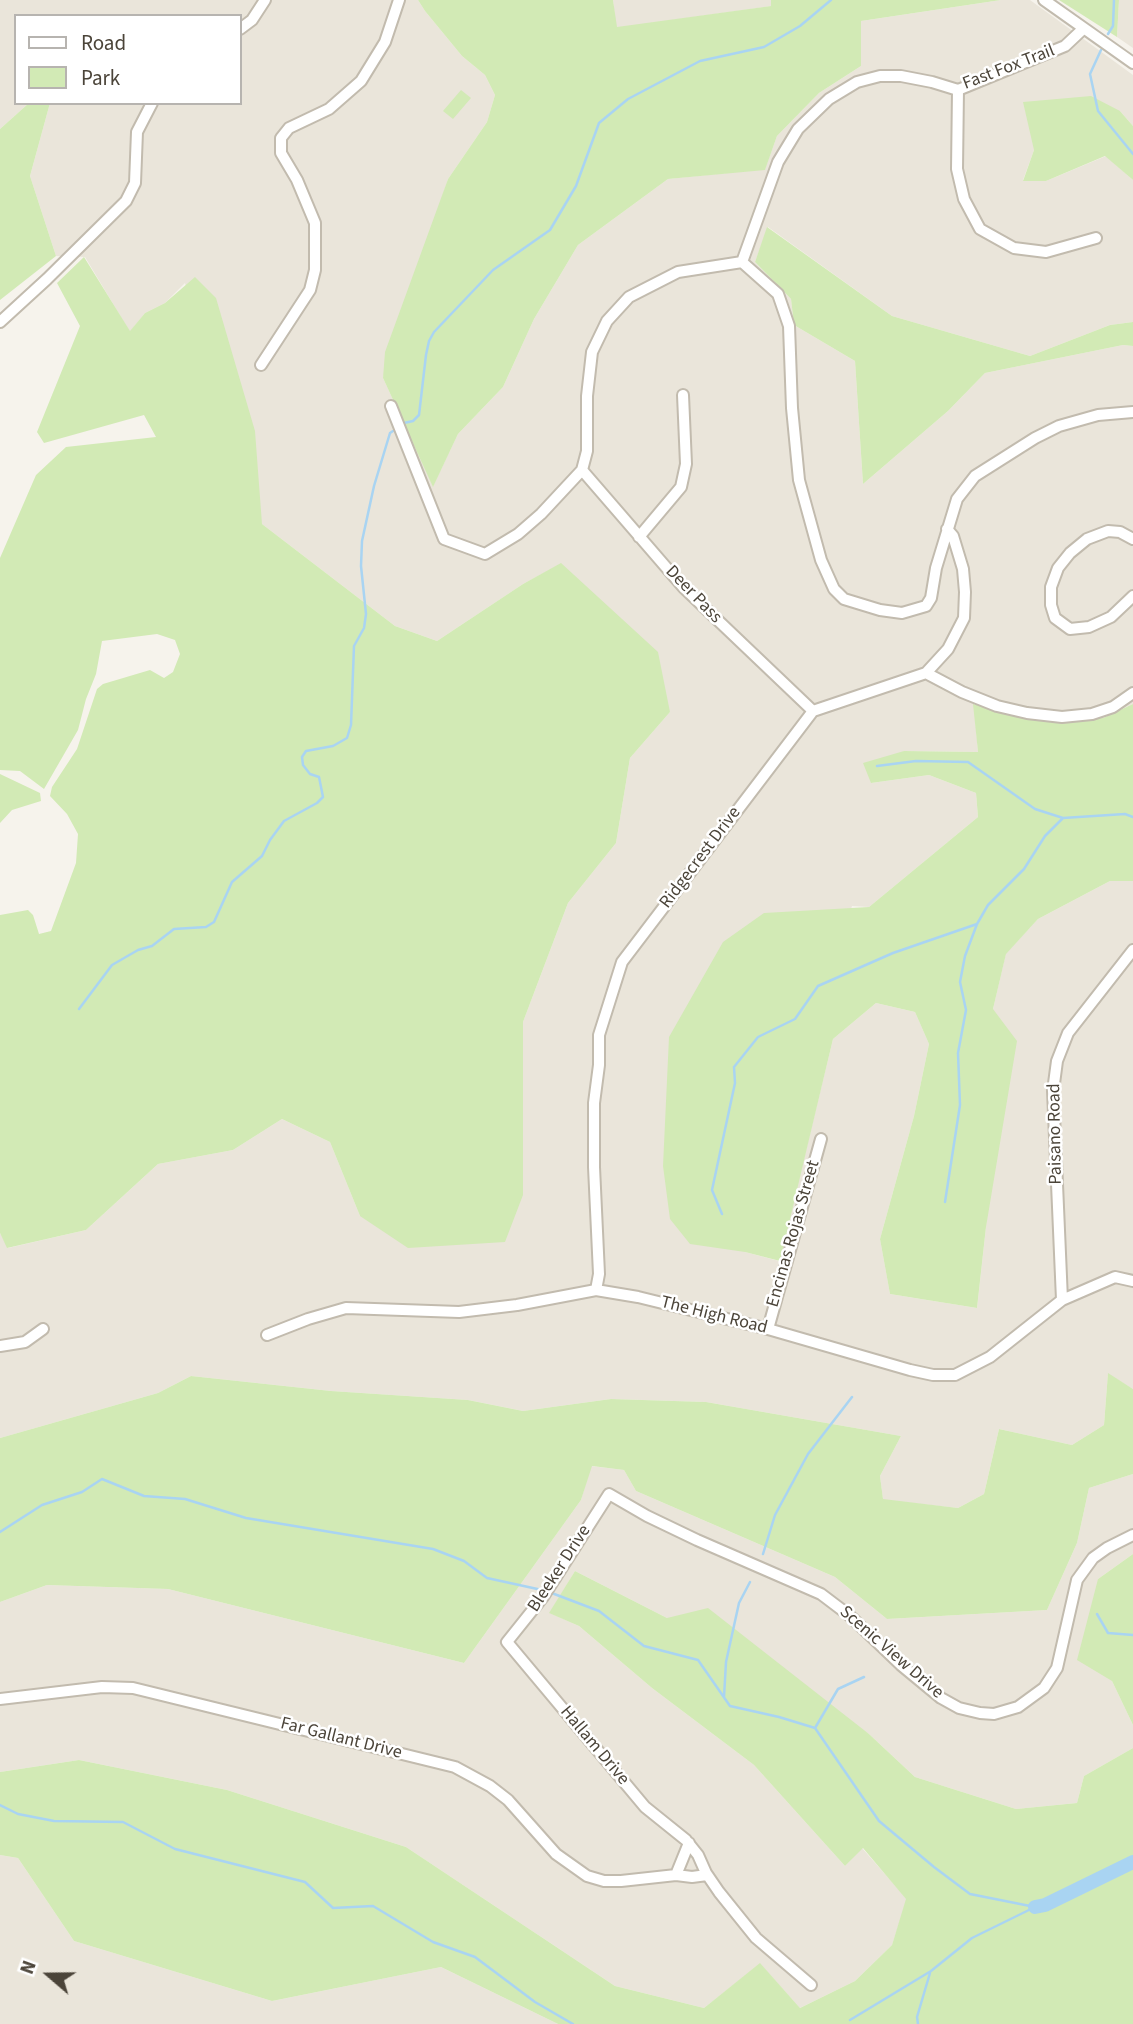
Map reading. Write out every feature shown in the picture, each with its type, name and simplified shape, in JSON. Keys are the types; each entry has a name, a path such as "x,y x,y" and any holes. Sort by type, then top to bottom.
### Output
{"street":[{"path":"242,28 252,20 265,0"},
{"path":"261,365 310,290 315,270 315,223 281,153 281,138 289,128 329,109 361,82 385,42 398,0"},
{"path":"1044,0 1133,63"},
{"name":"Fast Fox Trail","path":"743,262 778,162 798,129 829,99 857,82 880,76 922,80 958,90 1065,46 1083,29"},
{"path":"958,90 957,169 964,199 980,229 1014,248 1046,251 1096,238"},
{"path":"0,321 46,281 126,201 135,183 137,132 151,105"},
{"path":"391,407 444,539 485,554 517,534 541,514 582,470 587,451 587,396 592,352 607,321 629,296 678,272 743,262 778,294 789,326 792,408 799,480 821,560 834,589 845,599 880,610 902,613 926,606 931,598 936,568 957,499 975,476 1059,426 1098,415 1133,412"},
{"path":"639,537 681,487 686,464 683,395"},
{"name":"Deer Pass","path":"582,470 684,588 813,712"},
{"path":"813,712 926,673 948,649 964,618 963,569 953,536 947,529"},
{"path":"1133,539 1120,532 1108,531 1087,540 1070,553 1058,568 1051,587 1051,605 1055,618 1070,629 1089,627 1111,617 1133,596"},
{"path":"926,673 997,706 1062,717 1092,714 1113,707 1133,693"},
{"name":"Ridgecrest Drive","path":"596,1290 599,1275 594,1103 599,1035 622,962 813,712"},
{"name":"Paisano Road","path":"1062,1300 1053,1091 1057,1061 1068,1033 1133,950"},
{"name":"Encinas Rojas Street","path":"768,1329 821,1139"},
{"name":"The High Road","path":"267,1335 346,1308 459,1312 517,1306 596,1290 638,1297 768,1329 910,1370 933,1375 955,1374 990,1357 1062,1300 1115,1277 1133,1281"},
{"path":"0,1346 25,1342 43,1329"},
{"name":"Scenic View Drive","path":"609,1494 688,1535 821,1594 850,1616 940,1698 959,1708 980,1713 994,1714 1018,1707 1044,1688 1057,1668 1077,1580 1093,1558 1133,1535"},
{"name":"Bleeker Drive","path":"507,1642 537,1606 609,1494"},
{"name":"Hallam Drive","path":"507,1642 645,1807 689,1843 707,1875 756,1938 811,1985"},
{"name":"Far Gallant Drive","path":"0,1699 102,1687 133,1688 455,1767 509,1800 556,1854 587,1876 604,1881 676,1875"},
{"path":"689,1843 676,1875 707,1875"}],"shaded area":[{"path":"0,0 418,0 462,56 485,75 495,95 487,122 448,179 383,378 433,486 458,434 503,387 534,319 578,245 668,179 765,169 777,136 819,93 861,66 861,21 1001,0 1030,0 1133,75 1133,126 1120,111 1034,150 1023,180 1046,181 1106,156 1133,180 1133,322 1110,325 1030,356 892,316 768,227 755,262 791,299 794,325 855,361 863,484 948,411 985,373 1123,345 1133,346 1133,704 1103,718 1036,720 974,704 978,752 904,751 871,783 929,775 976,793 978,817 869,907 852,906 745,1252 779,1261 833,1039 876,1003 915,1012 929,1044 914,1116 880,1239 890,1294 977,1308 986,1227 993,1009 1006,953 1038,919 1110,881 1133,881 1133,1389 1108,1374 1104,1425 1072,1445 999,1429 984,1494 958,1508 883,1500 880,1476 901,1436 706,1402 611,1399 523,1411 468,1400 331,1391 191,1376 158,1393 0,1438 0,1233 8,1248 86,1230 158,1164 233,1150 282,1119 330,1142 360,1216 523,1194 523,1022 568,903 616,843 630,758 670,712 561,564 523,584 437,641 395,626 262,524 185,283 165,303 145,313 130,332 85,257 56,256 30,176 49,105 242,105 242,14 14,14 14,105 27,105 0,129"},
{"path":"613,0 771,0 772,6 616,28"},
{"path":"1119,0 1133,0 1133,48 1117,37"},
{"path":"591,1466 624,1470 636,1491 835,1577 887,1619 1047,1610 1077,1543 1089,1488 1133,1474 1133,1554 1098,1579 1112,1681 1133,1725 1133,1748 1084,1776 1077,1803 1016,1809 915,1777 869,1734 667,1618 575,1571 550,1613 579,1626 652,1688 754,1765 845,1866 862,1848 907,1899 892,1945 855,1981 800,2008 760,1964 704,2008 615,1986 406,1847 227,1790 79,1760 0,1772 0,1602 47,1585 168,1589 464,1663 581,1500"},
{"path":"0,1855 18,1858 74,1941 272,2001 441,1967 558,2024 0,2024"}],"green space":[{"path":"418,0 613,0 617,27 771,6 771,0 1001,0 861,21 861,66 819,93 777,136 765,170 668,179 578,245 534,319 503,387 458,434 433,487 383,378 385,352 448,179 487,122 495,95 485,75 462,56"},
{"path":"1059,0 1119,0 1117,37"},
{"path":"461,90 471,98 453,119 443,111"},
{"path":"1091,96 1120,111 1133,126 1133,180 1105,156 1046,181 1023,181 1034,150 1023,102"},
{"path":"27,105 49,105 30,176 56,256 0,300 0,129"},
{"path":"767,227 892,316 1030,356 1110,325 1133,322 1133,346 1123,345 985,373 948,411 863,484 855,361 794,325 791,299 755,262"},
{"path":"84,257 130,331 145,313 165,303 195,277 216,298 255,431 262,524 395,626 437,641 523,584 561,563 658,652 670,712 630,758 616,843 568,903 523,1022 523,1195 505,1242 408,1248 360,1216 330,1142 282,1119 233,1150 158,1164 86,1230 7,1248 0,1233 0,915 28,910 33,915 39,934 51,931 76,863 78,834 67,814 50,796 52,787 77,749 97,689 103,684 150,670 164,678 173,672 180,654 175,640 157,634 102,641 96,674 78,730 44,789 20,771 0,770 0,558 36,475 66,447 156,437 144,415 44,443 37,432 80,326 57,283"},
{"path":"973,704 1036,720 1103,718 1133,704 1133,881 1110,881 1038,919 1006,954 993,1009 1017,1041 986,1227 977,1308 890,1294 880,1239 914,1116 929,1044 915,1012 876,1003 833,1039 780,1261 745,1252 690,1244 670,1219 663,1166 669,1037 723,942 764,913 869,907 978,817 976,793 929,775 871,783 863,763 904,751 978,752"},
{"path":"0,774 40,793 41,801 12,810 0,823"},
{"path":"1108,1373 1133,1389 1133,1474 1089,1488 1077,1543 1047,1610 887,1619 835,1577 636,1491 624,1470 592,1466 581,1500 464,1663 168,1589 47,1585 0,1602 0,1438 158,1393 191,1376 331,1391 468,1400 523,1411 611,1399 706,1402 901,1436 880,1476 883,1499 958,1508 984,1494 999,1429 1072,1445 1104,1425"},
{"path":"1133,1554 1133,1725 1112,1681 1077,1660 1098,1579"},
{"path":"575,1571 667,1618 708,1608 869,1734 915,1777 1016,1809 1077,1803 1084,1776 1133,1748 1133,2024 558,2024 441,1967 272,2001 74,1941 18,1858 0,1855 0,1772 79,1760 227,1790 406,1847 615,1986 704,2008 760,1963 800,2008 855,1981 892,1945 906,1899 863,1848 845,1866 754,1765 652,1688 579,1626 549,1613"}],"waterway":[{"path":"404,423 413,421 419,415 426,355 434,332 493,270 550,230 576,186 599,123 628,99 700,61 764,47 800,26 831,0"},
{"path":"1108,34 1113,26 1114,0"},
{"path":"1101,50 1090,74 1098,111 1133,154"},
{"path":"79,1009 112,965 138,950 152,946 174,929 206,927 214,922 232,882 262,856 284,821 323,797 319,777 310,774 303,765 302,757 306,751 333,746 347,738 351,725 354,646 364,628 366,614 361,566 362,541 374,486 390,433 393,431"},
{"path":"877,766 916,761 968,762 1035,809 1063,818 1125,814 1133,817"},
{"path":"722,1214 712,1190 735,1083 734,1067 758,1037 795,1019 818,986 893,953 977,924 988,905 1024,869 1045,836 1063,818"},
{"path":"945,1202 960,1105 958,1053 966,1010 960,982 965,956 977,924"},
{"path":"763,1554 775,1515 808,1454 852,1397"},
{"path":"0,1532 42,1505 82,1492 102,1479 144,1496 185,1499 246,1518 433,1549 464,1561 487,1578 542,1590"},
{"path":"724,1697 726,1662 739,1603 750,1582"},
{"path":"549,1592 599,1611 644,1646 698,1660 730,1706 815,1728 879,1821 934,1867 970,1894 1035,1907"},
{"path":"1097,1614 1108,1633 1133,1635"},
{"path":"815,1728 838,1689 864,1677"},
{"path":"0,1805 18,1814 54,1821 123,1822 175,1849 305,1882 333,1908 373,1906 433,1942 475,1957 535,2002 573,2024"},
{"path":"1035,1907 1045,1905 1133,1862"},
{"path":"850,2020 931,1971 972,1938 1035,1907"},
{"path":"918,2024 917,2017 930,1973"}]}
